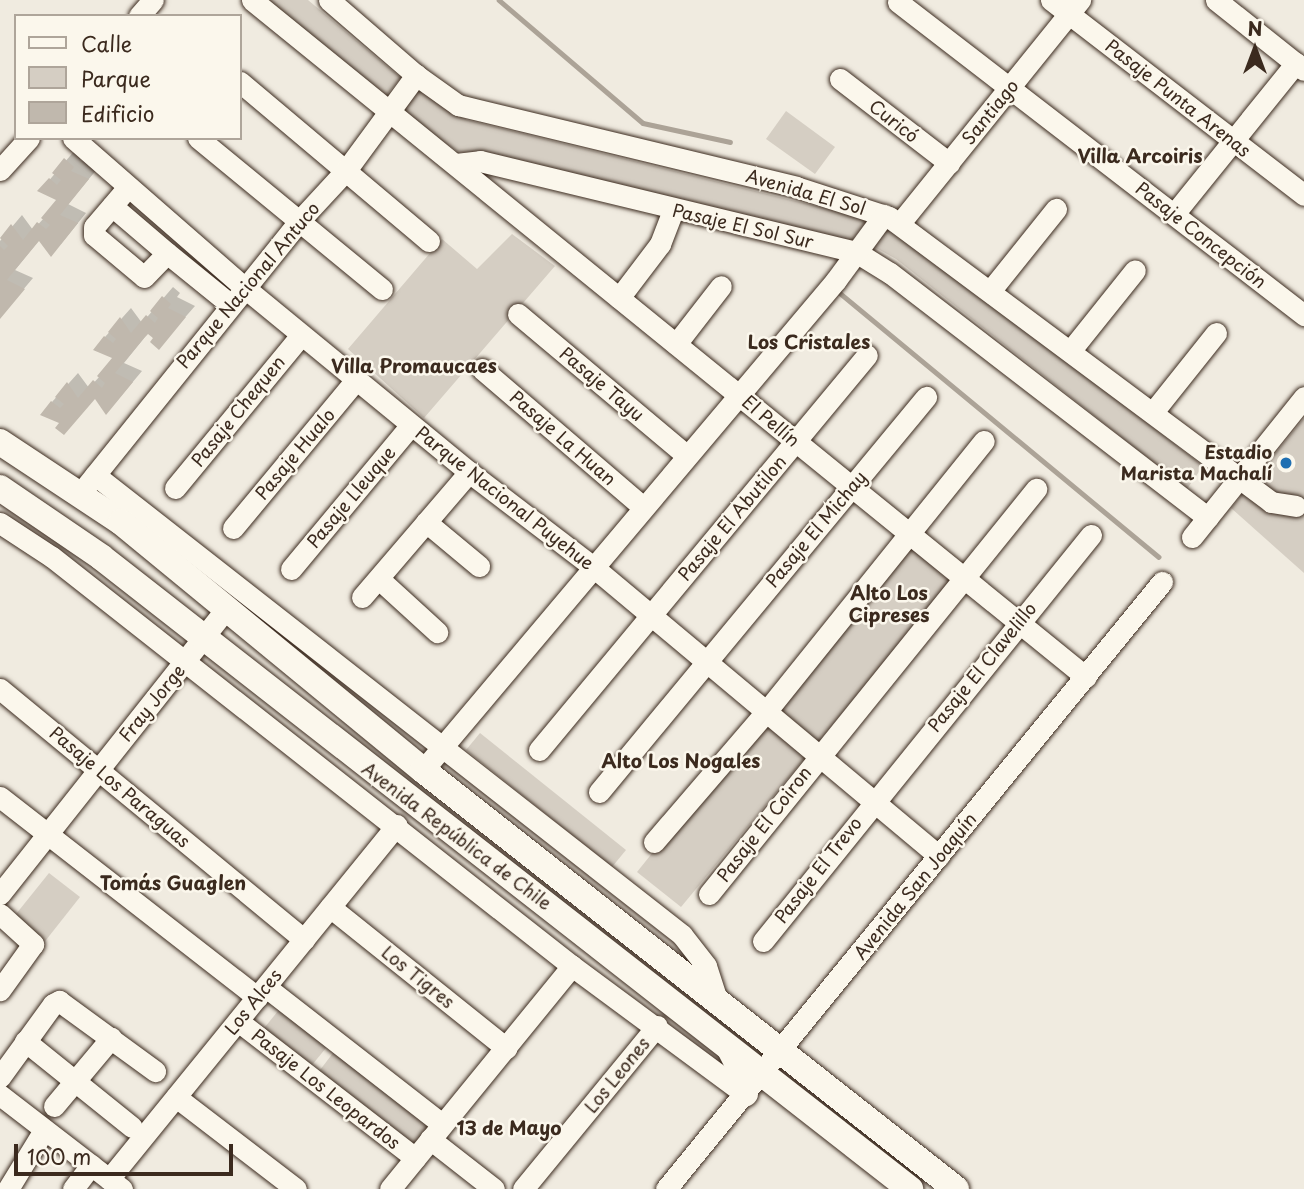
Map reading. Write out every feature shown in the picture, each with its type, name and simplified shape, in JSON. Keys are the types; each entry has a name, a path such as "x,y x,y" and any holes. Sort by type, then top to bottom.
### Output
{"main road":[{"name":"Avenida República de Chile","path":"0,442 88,484 225,610 423,770 956,1189"},
{"name":"Avenida República de Chile","path":"0,488 101,557 910,1189"},
{"path":"726,1044 741,1071 745,1094"}],"street":[{"path":"252,0 456,164"},
{"name":"Avenida El Sol","path":"329,0 447,99 473,110 796,187 892,219 991,290 1271,502 1296,506"},
{"name":"Pasaje Punta Arenas","path":"1051,0 1074,7 1232,140 1304,195"},
{"path":"1174,214 1232,140 1300,67 1216,0"},
{"name":"Pasaje Concepción","path":"898,2 1304,315"},
{"name":"Santiago","path":"423,770 856,252 949,163 1074,7"},
{"name":"Parque Nacional Antuco","path":"88,484 300,220 347,169 416,75"},
{"name":"Curicó","path":"840,79 949,163"},
{"path":"242,84 347,169 429,241"},
{"path":"0,170 27,140"},
{"name":"Parque Nacional Puyehue","path":"75,140 301,335 469,472 592,566 939,856"},
{"path":"200,140 382,289"},
{"name":"Pasaje El Sol Sur","path":"456,164 480,161 673,210 856,252 890,273 1208,518"},
{"name":"El Pellín","path":"456,164 1017,624 1086,677"},
{"path":"128,187 92,231 140,275 148,276 167,253"},
{"path":"112,206 231,305"},
{"path":"991,290 1056,209"},
{"path":"619,298 660,244 673,210"},
{"path":"1071,350 1135,270"},
{"path":"676,344 721,286"},
{"name":"Pasaje Tayu","path":"518,313 686,456"},
{"path":"1153,412 1216,333"},
{"name":"Pasaje Chequen","path":"175,488 301,335"},
{"name":"Pasaje El Abutilon","path":"539,750 867,355"},
{"name":"Pasaje La Huan","path":"482,369 643,507"},
{"name":"Pasaje Hualo","path":"233,528 356,380"},
{"name":"Pasaje El Michay","path":"599,792 705,660 926,397"},
{"path":"1192,537 1304,397"},
{"name":"Pasaje Lleuque","path":"291,569 411,425"},
{"path":"654,842 765,713 984,441"},
{"path":"362,597 469,472"},
{"name":"Avenida República de Chile","path":"88,484 442,747 682,935 706,967 718,1002"},
{"name":"Pasaje El Coiron","path":"709,894 818,754 1036,489"},
{"path":"426,522 479,566"},
{"name":"Avenida República de Chile","path":"0,523 186,660 572,966 657,1026 745,1094"},
{"name":"Pasaje El Clavelillo","path":"873,800 1091,535"},
{"path":"379,579 437,632"},
{"name":"Avenida San Joaquín","path":"666,1189 1162,582"},
{"name":"Fray Jorge","path":"0,894 225,610"},
{"name":"Pasaje Los Paraguas","path":"0,689 304,940"},
{"path":"0,797 47,835 261,992 436,1132 494,1189"},
{"name":"Pasaje El Trevo","path":"763,940 873,800"},
{"name":"Los Alces","path":"115,1184 176,1097 397,825"},
{"name":"Los Tigres","path":"330,907 506,1048"},
{"path":"0,914 33,944 0,990"},
{"path":"390,1189 572,966"},
{"path":"0,1077 25,1041 59,1001 155,1071"},
{"name":"Pasaje Los Leopardos","path":"238,1021 415,1158"},
{"name":"Los Leones","path":"523,1189 657,1026"},
{"path":"54,1106 111,1038"},
{"path":"25,1041 132,1127"},
{"path":"0,1095 115,1184"},
{"path":"176,1097 296,1189"},
{"path":"8,1189 44,1130"},
{"path":"73,1189 90,1165"}],"green space":[{"path":"267,0 308,0 401,78 384,98"},
{"path":"420,88 467,120 869,219 851,241 457,151 398,111"},
{"path":"786,111 835,147 815,174 766,139"},
{"path":"883,225 911,240 1203,466 1187,489 896,259 869,244"},
{"path":"512,234 555,266 424,418 348,349 442,239 477,269"},
{"name":"Estadio Marista Machalí","path":"1304,418 1304,573 1231,508"},
{"path":"903,541 951,582 681,907 637,872"},
{"path":"480,733 626,850 612,867 466,750"},
{"path":"49,873 80,897 35,954 4,929"},
{"path":"282,1006 330,1043 308,1070 261,1032"},
{"path":"336,1049 432,1121 413,1146 317,1074"}],"building":[{"path":"64,158 74,167 71,171 89,179 60,215 78,223 51,257 39,241 10,276 7,280 25,289 0,319 0,246 4,250 8,246 0,238 11,224 23,240 37,222 46,229 50,225 41,218 56,200 37,191 49,178 57,185 61,180 52,173"},
{"path":"162,296 171,304 168,308 186,317 159,350 150,342 153,338 148,334 115,373 133,382 106,415 95,399 64,435 55,428 59,423 40,415 51,401 60,408 64,404 55,397 67,382 78,398 93,380 102,388 105,383 97,376 112,358 93,350 104,336 113,343 116,339 108,332 120,317 131,333 146,315 155,323 158,318 150,311"}],"waterway":[{"path":"499,0 643,123 730,142"},
{"path":"835,289 1159,557"}],"place":[{"name":"Estadio Marista Machalí","path":"1286,463"}],"district":[{"name":"Villa Arcoiris","path":"1140,156"},
{"name":"Los Cristales","path":"809,342"},
{"name":"Villa Promaucaes","path":"414,366"},
{"name":"Alto Los Cipreses","path":"889,604"},
{"name":"Alto Los Nogales","path":"681,761"},
{"name":"Tomás Guaglen","path":"173,883"},
{"name":"13 de Mayo","path":"509,1128"}]}
